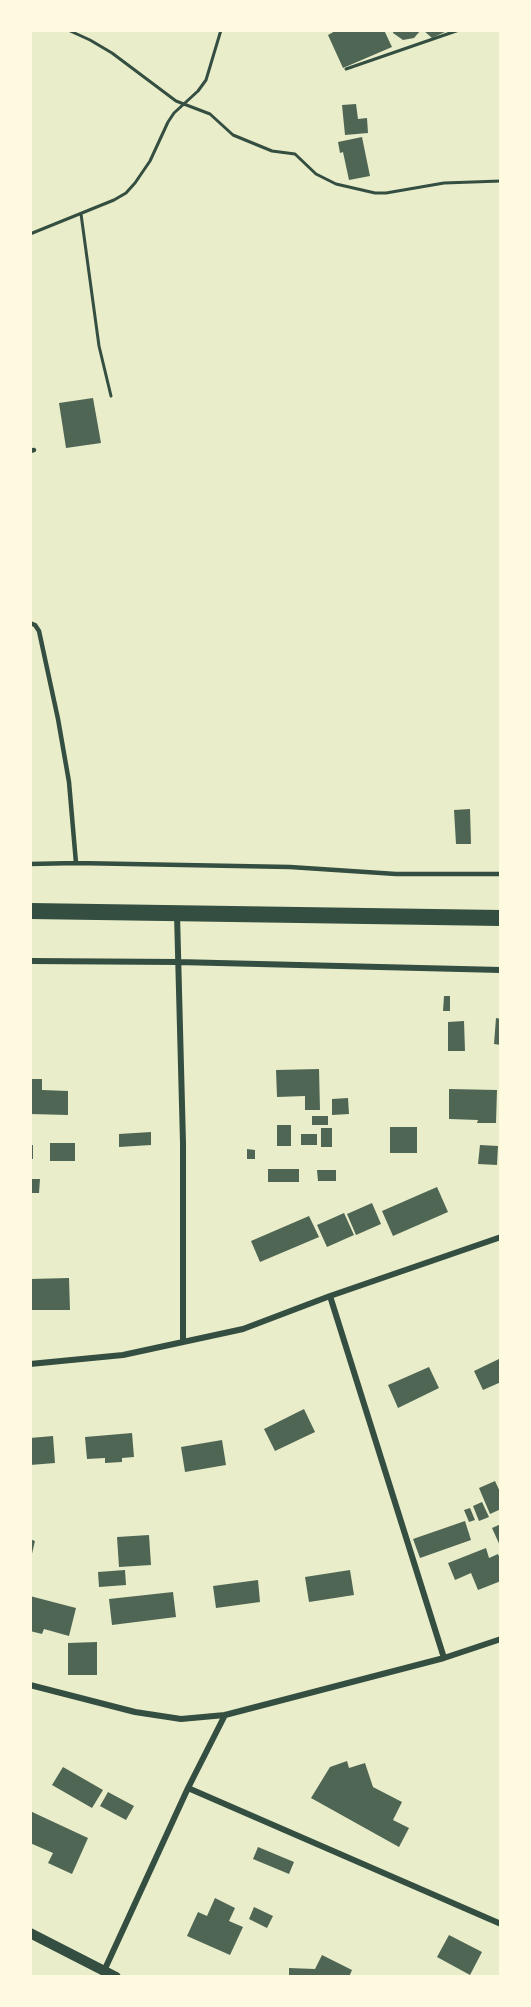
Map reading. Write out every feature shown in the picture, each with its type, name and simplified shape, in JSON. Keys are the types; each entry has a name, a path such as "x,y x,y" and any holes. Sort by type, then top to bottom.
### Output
{"highway":[{"path":"30,911 501,918"}],"street":[{"path":"177,914 183,1143 183,1342"},
{"path":"30,961 178,962 501,970"},
{"path":"30,1364 123,1355 243,1329 330,1296 501,1237"},
{"path":"330,1296 444,1658"},
{"path":"30,1685 158,1716 181,1719 225,1715 444,1658 501,1639"},
{"path":"104,1971 188,1788 225,1715"},
{"path":"188,1788 501,1924"},
{"path":"30,1933 116,1977"}],"lane":[{"path":"30,623 35,625 39,631 58,719 69,782 76,863"},
{"path":"30,864 290,867 396,874 501,874"}],"path":[{"path":"68,30 112,53 184,105 210,114 233,135 272,151 295,154 324,179 375,193 444,183 501,181"},
{"path":"30,234 126,193 150,162 168,122 206,80 221,30"},
{"path":"346,69 459,30"},
{"path":"81,214 99,346 111,396"}],"building":[{"path":"337,30 384,30 392,47 343,68 328,35"},
{"path":"393,30 421,30 414,38 403,40 393,33"},
{"path":"423,30 449,30 432,38"},
{"path":"356,104 358,119 367,118 368,133 345,135 342,105"},
{"path":"362,137 370,176 349,180 343,152 340,153 338,142"},
{"path":"93,398 101,443 66,448 59,403"},
{"path":"470,809 471,844 456,844 454,810"},
{"path":"444,996 450,996 450,1011 443,1011"},
{"path":"496,1018 501,1019 501,1045 494,1044"},
{"path":"464,1021 465,1051 448,1051 448,1022"},
{"path":"319,1069 320,1110 305,1110 305,1096 277,1097 276,1070"},
{"path":"30,1079 42,1079 42,1090 68,1091 68,1115 30,1114"},
{"path":"449,1089 497,1090 496,1123 449,1119"},
{"path":"348,1098 349,1114 332,1115 332,1099"},
{"path":"312,1116 328,1116 328,1125 312,1125"},
{"path":"277,1125 291,1125 291,1146 277,1146"},
{"path":"390,1127 417,1127 417,1153 390,1153"},
{"path":"321,1128 332,1128 332,1147 321,1147"},
{"path":"151,1132 151,1145 119,1147 119,1134"},
{"path":"301,1134 317,1134 317,1145 301,1145"},
{"path":"50,1143 75,1143 75,1161 50,1161"},
{"path":"30,1145 33,1145 33,1159 30,1159"},
{"path":"480,1145 498,1146 497,1165 478,1164"},
{"path":"247,1149 255,1150 255,1159 247,1159"},
{"path":"268,1169 299,1169 299,1182 268,1182"},
{"path":"317,1170 336,1170 336,1181 318,1181"},
{"path":"30,1179 40,1179 39,1193 30,1193"},
{"path":"437,1187 448,1212 393,1236 382,1211"},
{"path":"372,1203 381,1224 356,1235 347,1214"},
{"path":"344,1213 354,1235 327,1247 317,1225"},
{"path":"309,1216 319,1237 260,1262 251,1241"},
{"path":"69,1278 70,1310 30,1310 30,1279"},
{"path":"501,1358 501,1382 483,1390 474,1371"},
{"path":"429,1367 439,1388 398,1408 388,1385"},
{"path":"304,1409 315,1432 275,1451 264,1429"},
{"path":"132,1433 134,1457 122,1458 122,1462 105,1463 105,1458 87,1459 85,1437"},
{"path":"53,1436 55,1463 30,1465 30,1438"},
{"path":"222,1440 226,1465 185,1472 181,1447"},
{"path":"495,1481 501,1494 501,1509 490,1514 479,1488"},
{"path":"482,1502 489,1517 479,1521 473,1506"},
{"path":"470,1508 475,1520 469,1522 464,1510"},
{"path":"465,1521 471,1540 420,1558 413,1539"},
{"path":"501,1524 501,1548 492,1528"},
{"path":"149,1535 151,1565 119,1567 117,1537"},
{"path":"30,1539 35,1541 31,1558 30,1558"},
{"path":"486,1548 489,1558 498,1554 501,1561 501,1581 478,1590 471,1573 455,1580 448,1563"},
{"path":"125,1570 126,1585 99,1587 98,1572"},
{"path":"350,1570 354,1595 309,1602 305,1577"},
{"path":"258,1580 260,1602 216,1608 213,1586"},
{"path":"173,1592 176,1617 112,1625 109,1599"},
{"path":"30,1596 76,1608 69,1636 44,1629 42,1634 30,1631"},
{"path":"97,1642 97,1675 68,1675 68,1643"},
{"path":"347,1761 349,1768 365,1763 373,1787 402,1802 393,1820 409,1828 399,1847 311,1798 330,1767"},
{"path":"63,1767 103,1790 92,1808 52,1785"},
{"path":"108,1792 134,1806 126,1820 100,1806"},
{"path":"30,1811 88,1838 72,1874 48,1863 53,1853 30,1843"},
{"path":"258,1847 294,1862 289,1874 253,1859"},
{"path":"215,1898 235,1908 229,1921 243,1927 230,1955 187,1936 198,1912 207,1916"},
{"path":"254,1907 273,1916 267,1928 249,1919"},
{"path":"449,1935 482,1952 470,1975 437,1957"},
{"path":"322,1955 352,1970 349,1977 289,1977 289,1968 315,1969"}]}
